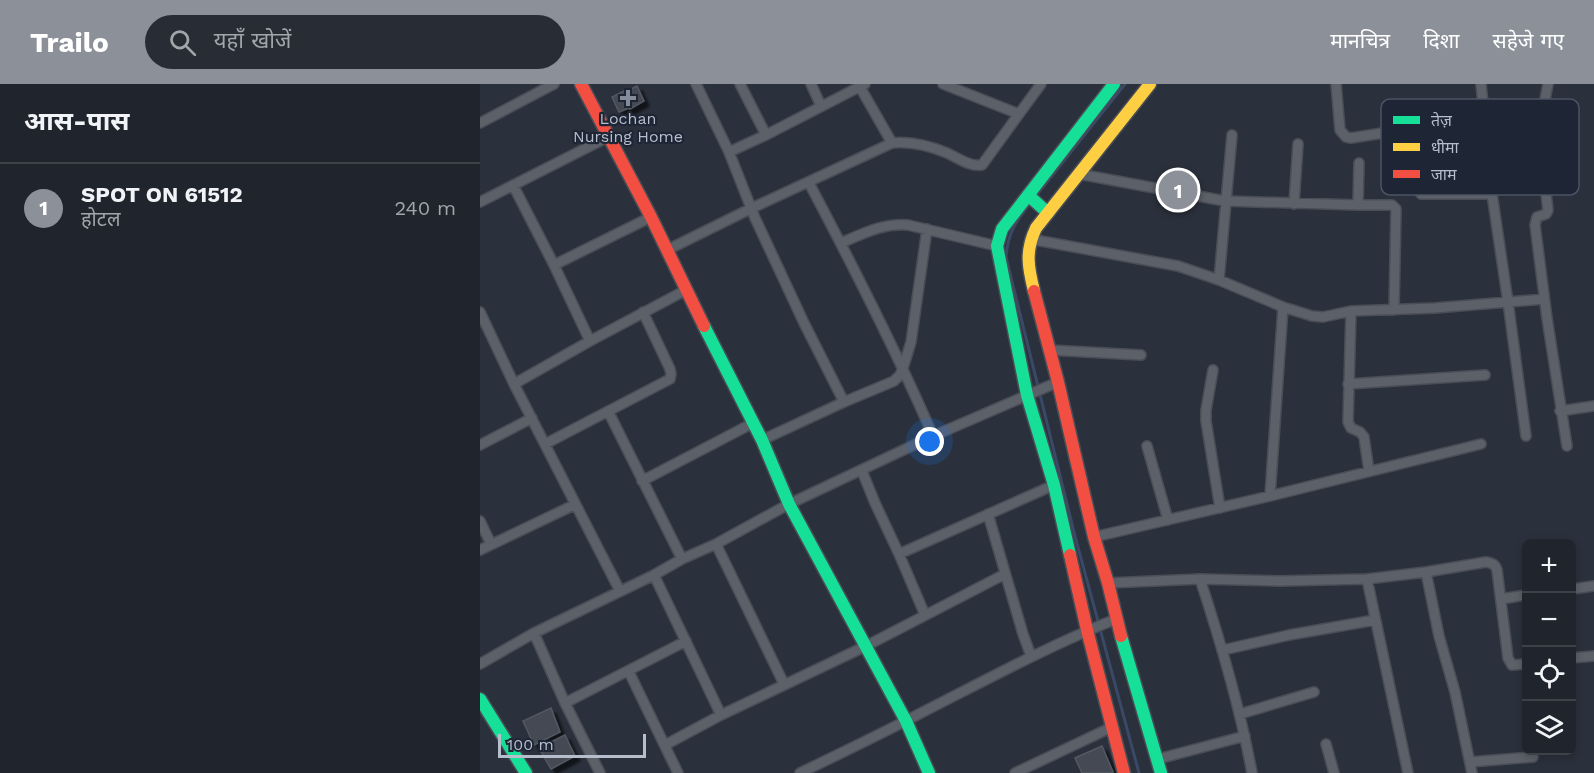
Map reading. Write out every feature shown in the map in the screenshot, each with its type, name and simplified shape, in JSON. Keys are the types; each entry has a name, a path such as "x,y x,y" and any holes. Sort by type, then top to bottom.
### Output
{"main road":[{"path":"581,84 651,217 762,440 789,504 906,721 929,773"},
{"path":"1114,84 1002,229 997,246 1124,773"},
{"path":"1150,84 1079,174 1045,210 1030,239 1028,269 1094,537 1108,583 1112,621 1161,773"},
{"path":"1029,196 1045,210"},
{"path":"480,699 526,773"}],"street":[{"path":"480,123 554,84"},
{"path":"696,84 729,152 804,323 844,402"},
{"path":"740,84 766,135"},
{"path":"811,84 821,106"},
{"path":"943,84 1019,114"},
{"path":"667,250 892,143 922,145 979,166 987,161 1041,84"},
{"path":"1335,84 1340,130 1346,137 1381,133"},
{"path":"1481,84 1483,99"},
{"path":"1545,99 1548,84"},
{"path":"729,152 862,85 892,143"},
{"path":"1219,280 1232,135"},
{"path":"480,202 608,137"},
{"path":"1294,204 1298,144"},
{"path":"1358,205 1359,163"},
{"path":"1079,174 1225,201 1392,205 1396,209 1394,310"},
{"path":"809,183 903,368 933,436"},
{"path":"513,185 590,340"},
{"path":"1492,195 1526,436"},
{"path":"1546,195 1548,210 1546,214 1537,217 1535,225 1560,411 1567,446"},
{"path":"554,265 651,217"},
{"path":"841,243 875,228 888,225 908,225 997,246"},
{"path":"762,440 894,381 900,375 911,342 927,229"},
{"path":"1030,239 1178,266 1219,280 1283,307 1318,316 1351,311 1544,299"},
{"path":"514,384 590,340 686,290"},
{"path":"1270,496 1283,307"},
{"path":"1351,311 1348,422 1351,428 1360,432 1364,437 1369,471"},
{"path":"480,312 574,505 620,591"},
{"path":"545,444 670,379 670,369 643,312"},
{"path":"480,335 489,330"},
{"path":"1049,350 1141,355"},
{"path":"1213,370 1206,421 1220,508"},
{"path":"1348,384 1485,375"},
{"path":"480,664 534,633 716,544 789,504 933,436 1055,383"},
{"path":"1560,411 1594,406"},
{"path":"608,411 682,559"},
{"path":"480,445 532,418"},
{"path":"642,481 753,423"},
{"path":"1094,537 1480,444"},
{"path":"1147,446 1168,520"},
{"path":"862,471 925,615"},
{"path":"900,554 1054,485"},
{"path":"480,550 574,505"},
{"path":"988,514 1031,656"},
{"path":"480,521 492,544"},
{"path":"716,544 784,684"},
{"path":"1108,583 1200,579 1299,581 1366,579 1492,563 1497,570 1510,663 1515,666 1522,665"},
{"path":"1426,572 1472,773"},
{"path":"665,745 721,715 866,646 1005,574"},
{"path":"654,575 721,715"},
{"path":"1200,579 1223,650 1240,714 1252,773"},
{"path":"1366,579 1408,773"},
{"path":"1576,588 1594,586"},
{"path":"1501,599 1522,596"},
{"path":"1223,650 1289,635 1375,620"},
{"path":"800,773 1031,656 1112,621"},
{"path":"534,633 565,703 600,773"},
{"path":"565,703 686,641"},
{"path":"1576,658 1594,656"},
{"path":"628,672 678,773"},
{"path":"1240,714 1314,692"},
{"path":"1014,773 1112,727"},
{"path":"1158,759 1245,736"},
{"path":"1326,744 1334,773"},
{"path":"1470,762 1533,758"}],"building":[{"path":"637,86 644,101 619,112 612,97"},
{"path":"551,708 560,732 534,745 523,721"},
{"path":"565,735 575,756 551,769 539,748"},
{"path":"1102,746 1113,772 1082,773 1075,758"}],"waterway":[{"path":"1035,197 1125,84"},
{"path":"1031,202 1014,227 1006,257 1075,536 1139,773"}],"traffic: fast":[{"path":"1070,555 1054,485 1027,395 997,246 1002,229 1114,84"},
{"path":"1028,195 1048,213"},
{"path":"704,326 762,440 789,504 906,721 929,773"},
{"path":"1121,636 1161,773"},
{"path":"480,699 526,773"}],"traffic: slow":[{"path":"1034,291 1030,274 1029,252 1036,228 1150,84"}],"traffic: jam":[{"path":"581,84 651,217 704,326"},
{"path":"1034,291 1094,537 1121,636"},
{"path":"1070,555 1124,773"}],"place":[{"name":"Lochan Nursing Home","path":"628,98"},
{"name":"SPOT ON 61512","path":"1178,190"}]}
